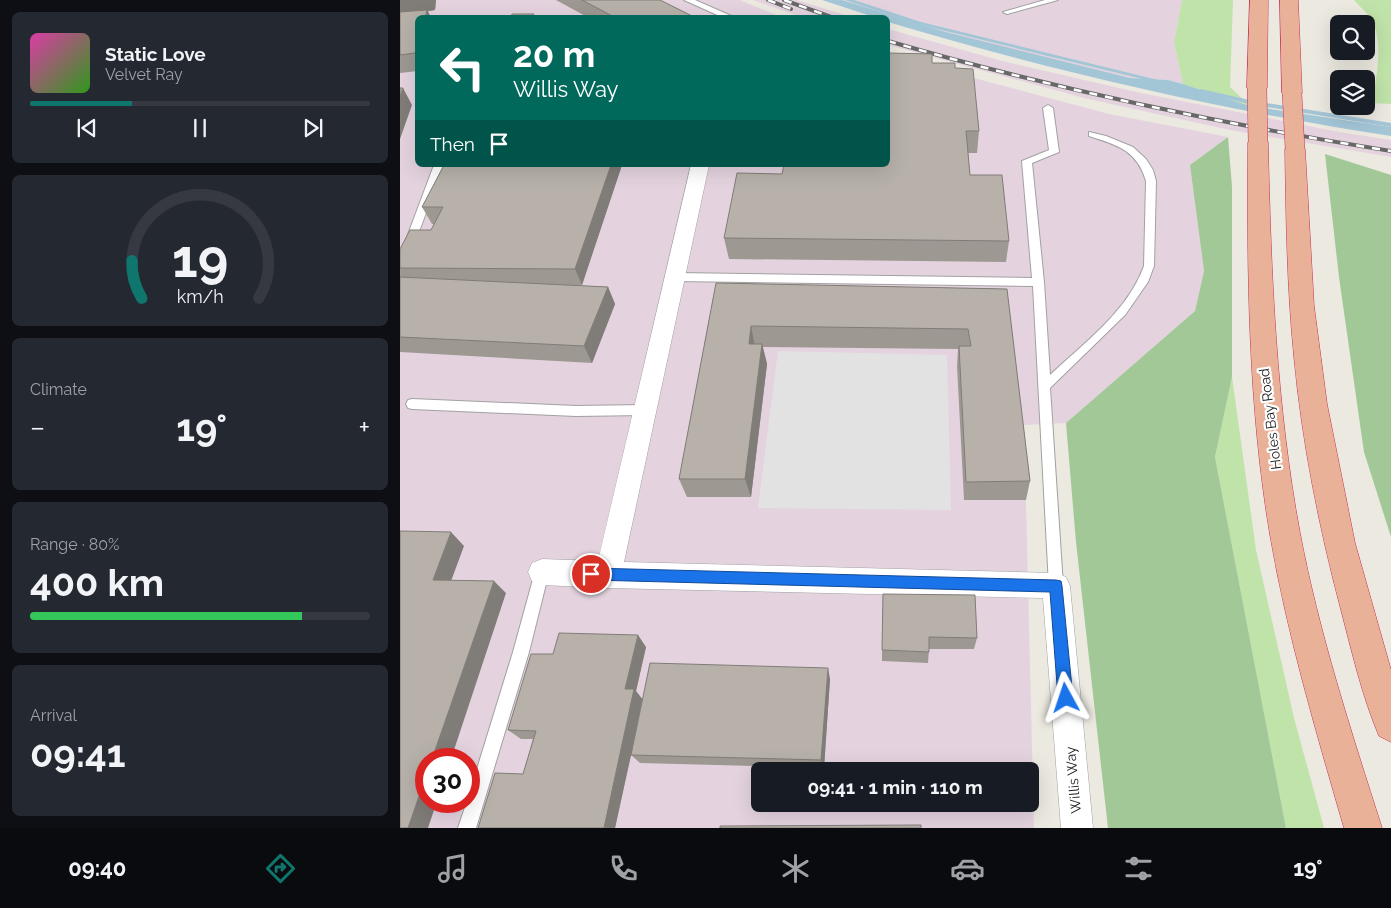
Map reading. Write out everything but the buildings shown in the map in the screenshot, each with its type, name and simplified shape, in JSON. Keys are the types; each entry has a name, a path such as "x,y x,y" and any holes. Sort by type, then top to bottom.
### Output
{"highway":[{"name":"Holes Bay Road","path":"1259,0 1257,88 1258,254 1262,356 1285,533 1301,613 1363,828"},
{"path":"1289,0 1299,265 1307,358 1316,422 1350,586 1391,724"}],"street":[{"path":"608,575 700,167"},
{"path":"542,572 1056,586"},
{"name":"Willis Way","path":"1056,586 1077,828"}],"lane":[{"path":"688,0 725,15"},
{"path":"1007,12 1054,0"},
{"path":"1048,108 1054,152 1027,161 1038,282 1056,586"},
{"path":"1044,387 1113,320 1142,286 1149,267 1151,181 1148,167 1140,155 1092,134"},
{"path":"409,246 438,167"},
{"path":"674,277 1038,282"},
{"path":"412,404 576,411 645,410"},
{"path":"467,828 521,652 542,572"}],"shaded area":[{"path":"400,0 740,0 776,15 415,15 415,167 890,167 895,57 1109,114 1228,137 1190,165 1204,271 1195,311 1066,423 1024,425 1032,762 751,762 751,812 1034,812 1034,828 400,828"},
{"path":"753,0 797,0 845,15 795,15"},
{"path":"842,0 1182,0 1174,42 1183,84 1168,80 1130,78 1023,52 946,32"},
{"path":"890,30 1002,61 1141,93 1339,132 1391,140 1391,157 1230,130 1084,98 890,46"},
{"path":"778,351 947,355 951,510 758,508"}],"green space":[{"path":"1182,0 1233,0 1230,87 1250,106 1183,84 1174,42"},
{"path":"1354,0 1391,0 1391,104 1375,103 1378,40 1375,28 1375,15 1368,15"},
{"path":"1228,137 1232,187 1232,377 1215,457 1286,828 1108,828 1076,542 1066,423 1195,311 1204,271 1190,165"},
{"path":"1325,154 1391,175 1391,537 1364,452 1339,277"},
{"path":"1232,377 1256,550 1294,718 1324,828 1286,828 1215,457"}],"water":[{"path":"822,0 842,0 946,32 1130,78 1168,80 1250,106 1391,127 1391,136 1327,126 1137,88 1012,57 890,23 890,15 868,15"}],"waterway":[{"path":"848,0 919,23 1159,81"},
{"path":"1201,91 1254,103 1391,125"}],"railway":[{"path":"768,0 791,9"},
{"path":"784,0 826,15"},
{"path":"890,42 1013,75 1138,104 1264,129 1391,151"}],"route":[{"path":"591,574 1056,586 1066,698"}]}
